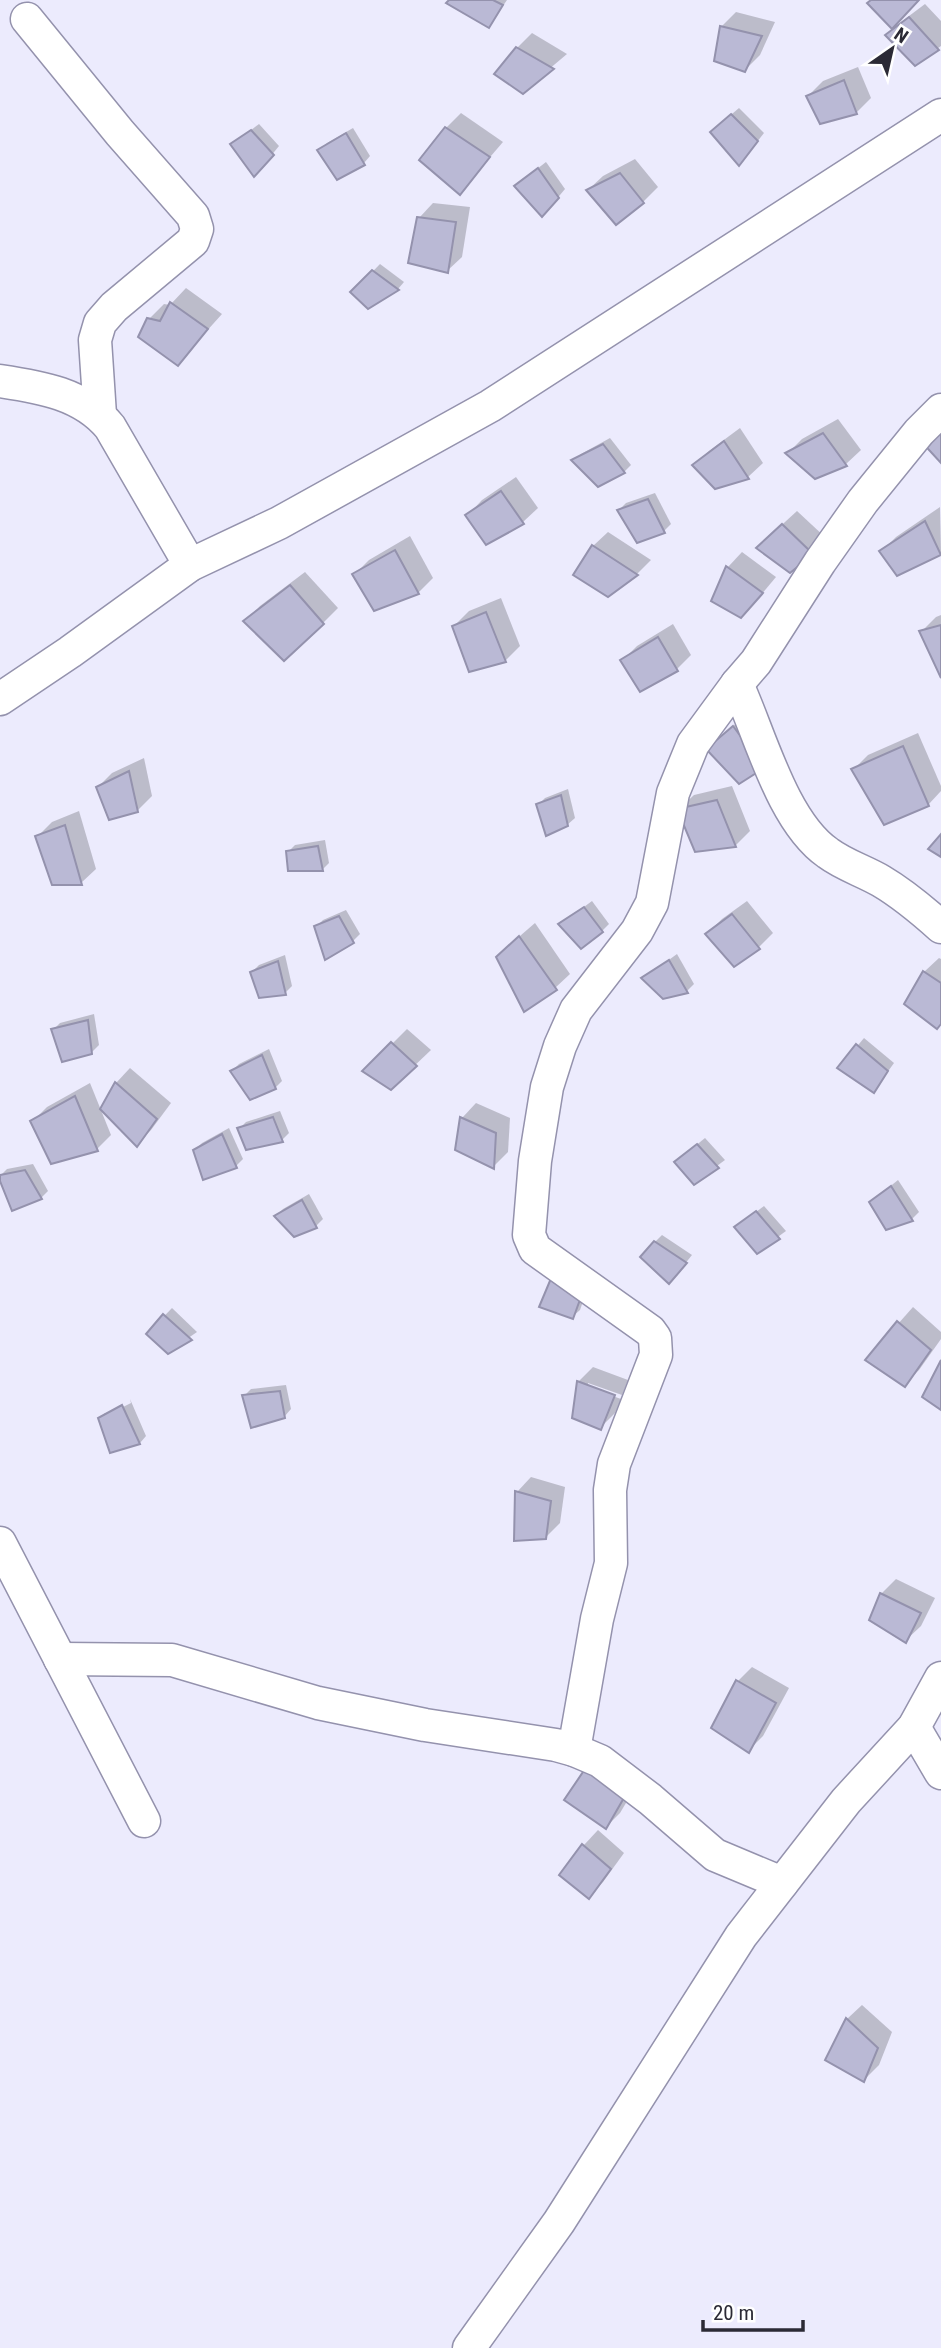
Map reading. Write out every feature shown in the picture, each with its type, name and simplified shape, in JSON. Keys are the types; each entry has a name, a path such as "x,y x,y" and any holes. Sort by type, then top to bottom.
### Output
{"street":[{"path":"27,19 192,216 197,229 192,241 114,307 100,323 95,341 100,415"},
{"path":"0,699 190,565 279,523 490,406 941,115"},
{"path":"0,381 29,385 71,397 100,415 110,427 190,565"},
{"path":"574,1750 597,1619 611,1563 610,1490 614,1464 656,1355 657,1346 650,1331 535,1249 528,1235 535,1161 547,1087 560,1046 576,1010 637,931 652,902 673,793 693,744 756,662 863,501 919,432 941,410"},
{"path":"737,684 786,803 802,827 827,853 914,902 941,927"},
{"path":"0,1543 144,1821"},
{"path":"60,1659 172,1660 318,1703 425,1725 574,1750 600,1762 650,1799 715,1855 782,1883"},
{"path":"469,2348 559,2222 741,1936 846,1801 914,1727 941,1678"},
{"path":"914,1727 941,1773"}],"building":[{"path":"449,0 493,0 503,5 489,28 446,3"},
{"path":"871,0 919,0 892,29 867,3"},
{"path":"909,17 939,50 915,66 885,35"},
{"path":"720,26 762,36 745,72 714,61"},
{"path":"516,47 554,69 523,94 494,74"},
{"path":"844,80 857,114 820,124 806,96"},
{"path":"731,114 758,141 739,166 710,132"},
{"path":"445,127 490,157 460,195 419,160"},
{"path":"251,130 274,155 254,177 230,144"},
{"path":"346,133 365,165 337,180 317,150"},
{"path":"538,168 559,198 542,217 514,186"},
{"path":"620,173 644,203 616,225 586,190"},
{"path":"417,217 456,222 448,273 408,263"},
{"path":"372,270 399,290 368,309 350,292"},
{"path":"170,302 208,329 178,366 138,337 147,318 160,321"},
{"path":"941,421 941,463 919,439"},
{"path":"823,433 847,466 815,479 785,453"},
{"path":"724,441 749,479 715,489 692,465"},
{"path":"603,444 625,473 598,487 571,460"},
{"path":"501,491 524,524 486,545 465,515"},
{"path":"648,499 665,533 637,543 617,510"},
{"path":"925,521 941,555 897,576 879,551"},
{"path":"782,524 813,554 790,573 756,548"},
{"path":"592,545 638,575 608,597 573,575"},
{"path":"395,550 419,594 374,611 352,574"},
{"path":"726,566 763,593 741,618 711,601"},
{"path":"290,585 324,624 284,661 243,621"},
{"path":"486,612 506,662 469,672 452,626"},
{"path":"941,625 941,678 919,631"},
{"path":"658,637 678,671 640,692 620,660"},
{"path":"733,726 764,768 739,784 706,749"},
{"path":"903,746 929,806 884,825 851,769"},
{"path":"129,771 138,812 109,820 96,787"},
{"path":"561,795 568,826 546,836 536,804"},
{"path":"717,800 736,847 695,852 677,809"},
{"path":"65,825 82,885 52,885 35,836"},
{"path":"941,834 941,857 928,849"},
{"path":"318,846 323,871 288,871 286,851"},
{"path":"584,907 603,932 581,949 558,924"},
{"path":"732,914 760,949 734,967 705,934"},
{"path":"339,916 354,943 325,960 314,926"},
{"path":"519,936 557,990 524,1012 496,957"},
{"path":"669,960 688,993 663,999 641,978"},
{"path":"278,961 286,995 259,998 250,972"},
{"path":"923,971 941,983 941,1024 937,1029 904,1004"},
{"path":"88,1020 92,1054 62,1062 51,1029"},
{"path":"391,1042 417,1066 391,1090 362,1071"},
{"path":"856,1044 888,1071 874,1093 837,1068"},
{"path":"262,1055 276,1089 250,1100 230,1071"},
{"path":"115,1082 157,1119 137,1147 100,1109"},
{"path":"75,1096 98,1151 51,1164 30,1121"},
{"path":"273,1117 283,1142 246,1150 237,1128"},
{"path":"460,1117 496,1133 494,1169 455,1150"},
{"path":"222,1134 237,1168 203,1180 193,1150"},
{"path":"697,1144 719,1168 694,1185 674,1162"},
{"path":"25,1170 42,1199 12,1211 0,1175"},
{"path":"891,1186 913,1221 886,1230 869,1202"},
{"path":"302,1200 317,1228 294,1237 274,1216"},
{"path":"756,1211 780,1239 757,1254 734,1227"},
{"path":"654,1241 687,1263 669,1284 640,1257"},
{"path":"552,1276 582,1294 573,1319 539,1307"},
{"path":"163,1314 192,1340 168,1354 146,1334"},
{"path":"897,1321 931,1350 905,1387 865,1360"},
{"path":"941,1360 941,1410 922,1397"},
{"path":"577,1381 615,1395 601,1430 572,1418"},
{"path":"280,1391 285,1418 251,1428 242,1395"},
{"path":"122,1405 140,1444 110,1453 98,1418"},
{"path":"515,1491 551,1501 546,1539 514,1541"},
{"path":"880,1593 921,1613 906,1643 869,1620"},
{"path":"736,1680 776,1703 749,1753 711,1728"},
{"path":"585,1769 625,1796 606,1829 564,1800"},
{"path":"582,1844 611,1869 589,1899 559,1875"},
{"path":"846,2018 878,2048 864,2082 825,2060"}]}
